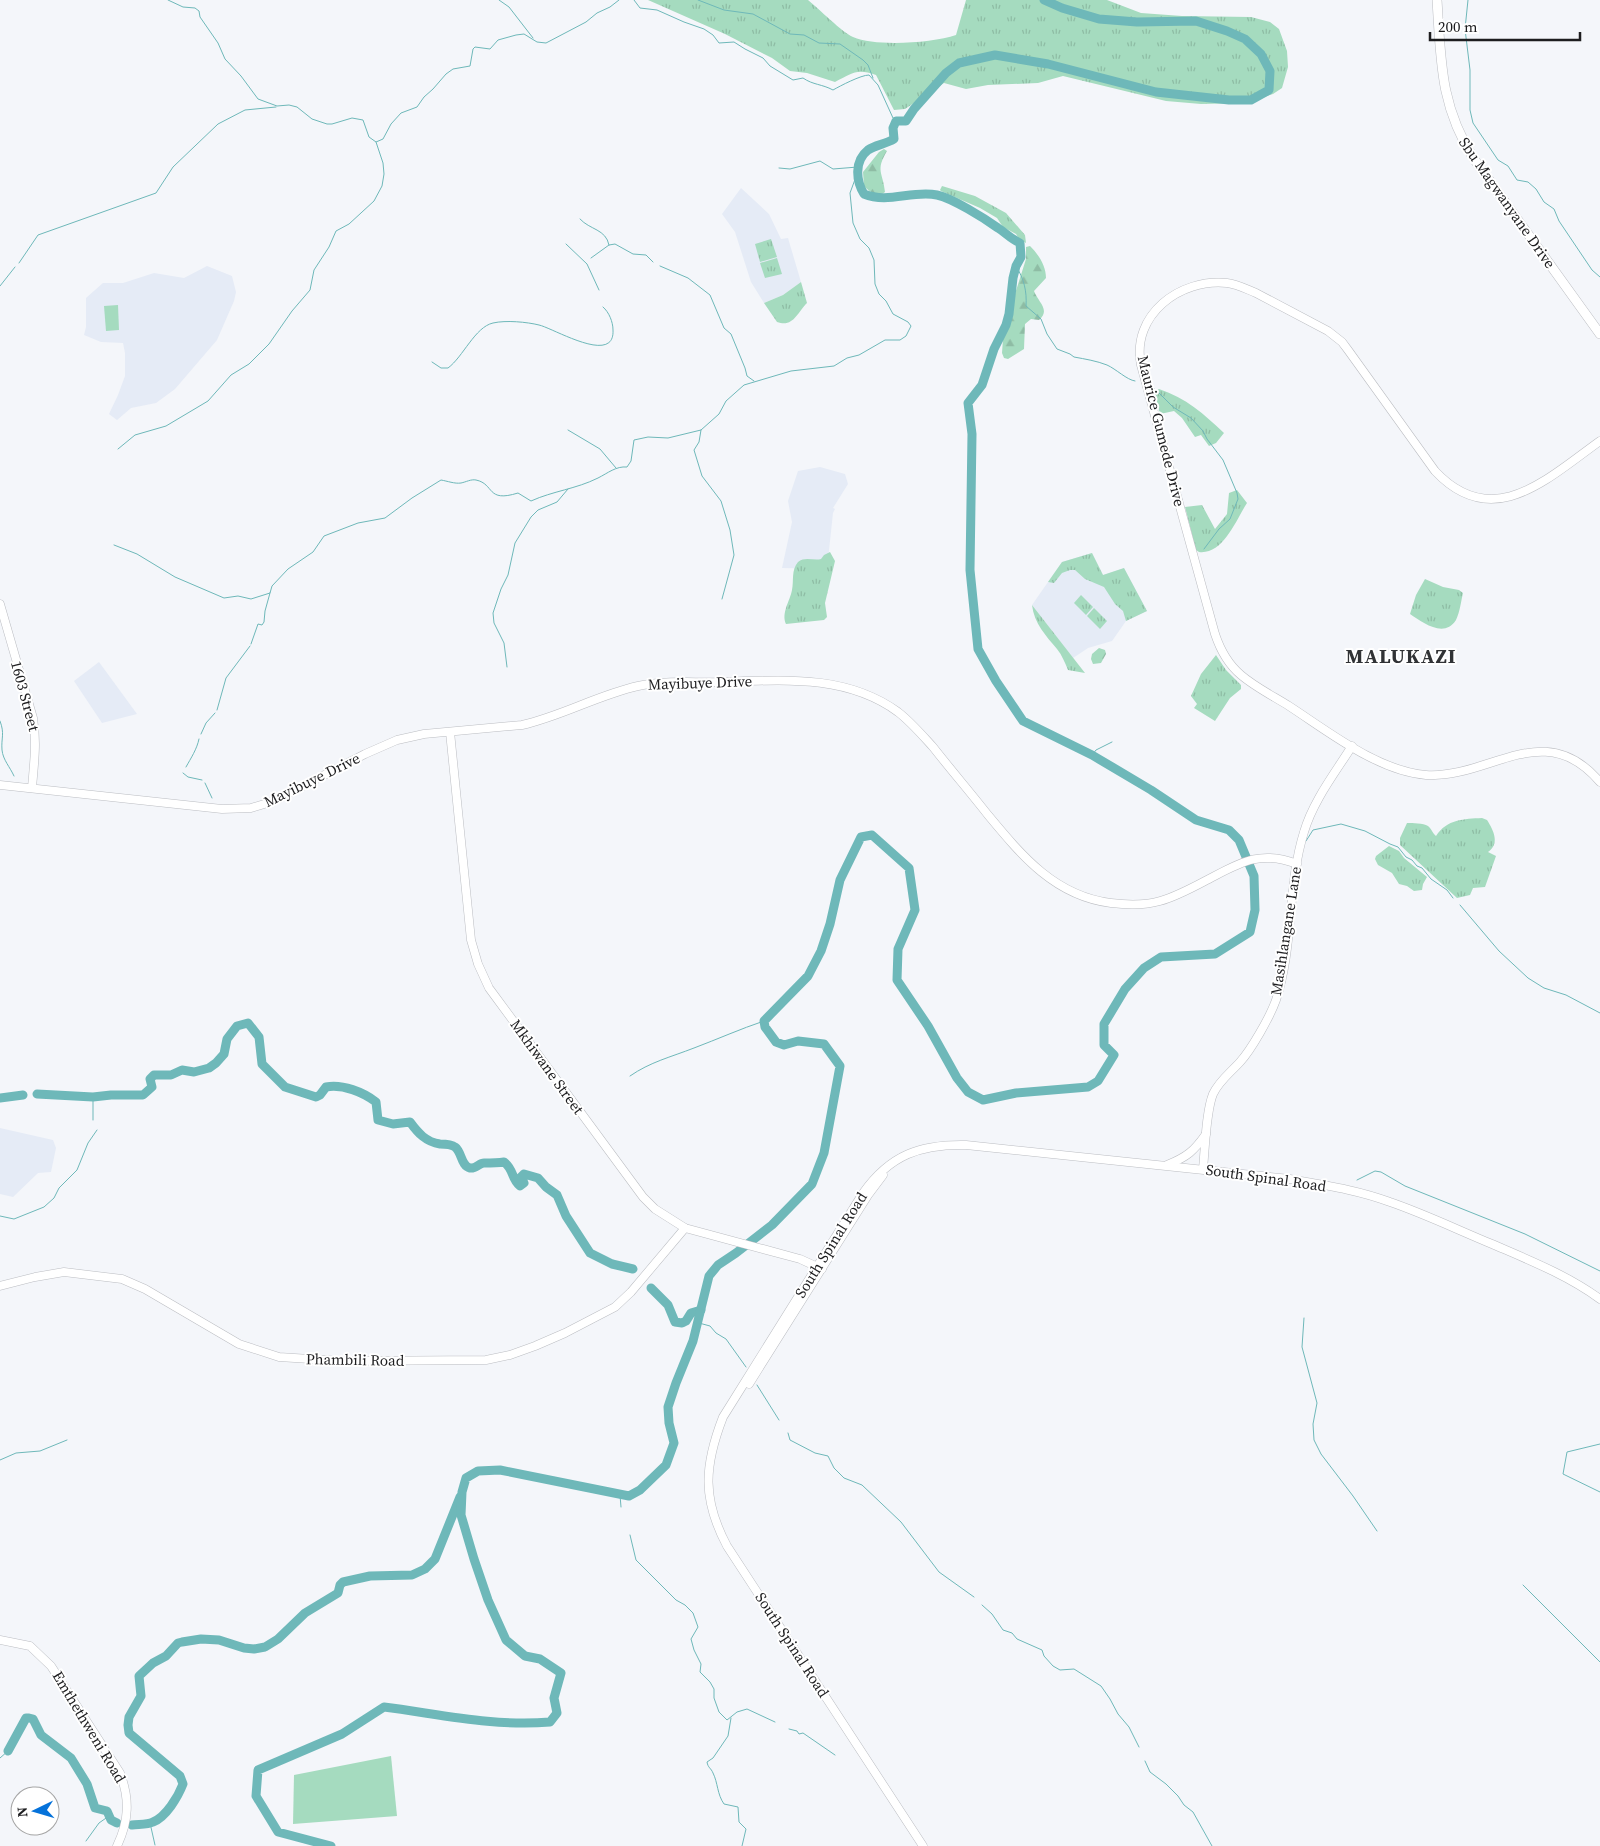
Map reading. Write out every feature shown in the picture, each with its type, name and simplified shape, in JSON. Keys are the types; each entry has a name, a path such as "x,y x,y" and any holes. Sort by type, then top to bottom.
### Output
{"main road":[{"name":"Sbu Magwanyane Drive","path":"1437,0 1442,79 1457,131 1474,159 1600,334"}],"street":[{"name":"Maurice Gumede Drive","path":"1600,441 1538,486 1525,492 1498,500 1472,496 1448,485 1435,472 1345,346 1328,331 1250,290 1227,283 1203,284 1184,289 1174,294 1154,313 1142,337 1139,355 1141,365 1215,634 1221,649 1241,676 1367,756 1409,772 1428,775 1459,772 1518,754 1543,751 1570,758 1587,769 1600,782"},
{"name":"1603 Street","path":"0,604 35,731 36,743 32,788"},
{"name":"Mayibuye Drive","path":"0,785 222,809 251,808 274,801 385,745 415,736 522,725 545,720 615,693 648,685 799,680 825,683 860,692 875,698 898,712 933,747 1026,859 1048,878 1075,894 1088,899 1129,905 1149,903 1187,890 1253,858 1280,858 1297,864"},
{"name":"Mkhiwane Street","path":"450,732 470,932 478,964 489,988 643,1197 655,1209 685,1228 800,1259 820,1268"},
{"name":"Masihlangane Lane","path":"1203,1169 1210,1103 1215,1090 1220,1082 1245,1056 1275,1002 1282,978 1297,864 1310,814 1352,746"},
{"path":"1167,1165 1190,1154 1207,1132"},
{"name":"South Spinal Road","path":"923,1846 722,1535 714,1515 708,1487 710,1457 723,1417 820,1268 871,1181 894,1161 925,1148 944,1144 966,1144 1203,1169 1307,1182 1355,1191 1390,1202 1546,1268 1600,1299"},
{"name":"Phambili Road","path":"0,1286 64,1272 122,1279 145,1289 239,1344 279,1357 341,1361 486,1360 510,1355 535,1346 616,1307 685,1228"},
{"name":"Emthethweni Road","path":"0,1640 30,1646 51,1666 120,1773 128,1800 127,1815 117,1846"}],"shaded area":[{"path":"741,188 769,214 781,239 788,238 801,282 783,295 764,303 751,282 735,232 722,214"},
{"path":"207,266 232,276 236,292 217,340 175,389 156,403 131,408 117,420 109,414 125,376 123,343 101,342 84,335 86,327 86,298 103,283 123,283 154,273 184,278"},
{"path":"820,467 845,474 848,484 833,508 835,509 827,569 782,568 792,522 788,501 798,471"},
{"path":"1092,553 1103,575 1124,568 1147,611 1126,621 1112,641 1088,648 1073,658 1032,605 1062,562"},
{"path":"99,662 137,714 102,723 74,681"},
{"path":"0,1128 53,1140 56,1148 51,1172 38,1173 13,1197 0,1194"}],"green space":[{"path":"648,0 808,0 837,26 853,37 875,42 904,43 956,35 966,0 1107,0 1141,13 1182,16 1251,17 1270,22 1279,29 1287,51 1288,67 1282,88 1273,94 1248,103 1201,104 1166,101 1063,76 1038,83 988,85 966,89 944,83 905,109 894,110 876,75 855,72 835,82 807,73 790,71 772,58 725,34"},
{"path":"884,149 887,151 881,163 881,172 885,192 877,194 864,186 863,172 879,152"},
{"path":"942,186 975,196 1006,213 1025,235 1026,243 1019,239 1016,234 1003,227 997,218 980,208 941,191"},
{"path":"771,239 777,257 760,262 755,244"},
{"path":"1030,246 1045,269 1046,278 1034,291 1044,309 1044,313 1039,320 1031,319 1025,324 1024,349 1008,359 1004,358 1002,353 1003,339 1013,313 1014,297 1026,259 1026,247"},
{"path":"777,258 782,274 765,278 760,263"},
{"path":"801,282 807,303 791,321 787,323 777,322 764,303 783,295"},
{"path":"118,305 119,330 106,331 104,306"},
{"path":"1159,389 1178,397 1194,407 1224,433 1216,443 1209,446 1201,435 1195,437 1182,418 1174,411 1160,414 1154,391"},
{"path":"1237,490 1247,503 1233,527 1215,548 1199,552 1196,550 1185,507 1202,505 1215,529 1227,514 1229,493"},
{"path":"830,552 835,561 825,603 827,617 824,620 786,624 785,611 792,590 796,565 804,559 821,559"},
{"path":"1092,553 1103,575 1124,568 1147,611 1126,621 1123,611 1115,604 1104,587 1085,579 1075,570 1062,573 1054,583 1048,582 1062,562"},
{"path":"1425,579 1463,593 1456,620 1451,626 1439,629 1410,614 1416,595"},
{"path":"1081,595 1093,607 1086,615 1074,603"},
{"path":"1032,605 1085,673 1068,670 1060,654 1035,618"},
{"path":"1094,608 1107,621 1100,629 1087,616"},
{"path":"1099,648 1105,650 1106,654 1101,663 1093,664 1092,654"},
{"path":"1216,655 1226,670 1241,685 1241,689 1230,698 1215,721 1194,708 1197,704 1191,696 1201,674"},
{"path":"1482,818 1487,820 1495,837 1494,845 1488,852 1496,856 1485,887 1473,888 1470,895 1457,898 1400,845 1400,838 1407,823 1426,825 1436,836 1445,826 1456,821"},
{"path":"1389,846 1399,851 1404,858 1427,877 1422,890 1414,891 1407,886 1399,884 1392,873 1378,865 1375,859 1376,856"},
{"path":"391,1756 397,1816 293,1824 294,1775"}],"waterway":[{"path":"168,0 183,7 195,8 199,11 200,17 218,43 225,59 241,76 258,99 277,106 289,105 297,107 312,119 327,124 352,118 363,120 369,137 376,142 383,139 391,124 401,113 417,107 446,74 453,69 470,66 475,47 490,49 498,40 524,34 537,42 546,43 586,22 619,0"},
{"path":"499,0 509,7 533,38"},
{"path":"634,0 640,8 657,10 704,29 713,35 719,43 734,42 763,58 770,66 793,80 803,78 833,90 865,75 869,75 878,85 896,121"},
{"path":"698,0 724,10 753,14 790,34 804,35 819,43 840,44 868,65 873,78"},
{"path":"331,1846 278,1832 256,1796 258,1770 342,1734 384,1707 508,1723 550,1722 557,1713 554,1698 561,1673 540,1659 525,1656 506,1640 488,1600 461,1515 462,1492 466,1478 478,1471 500,1470 629,1496 640,1490 666,1465 674,1443 669,1423 668,1407 693,1341 709,1276 718,1265 772,1225 812,1184 824,1153 840,1066 824,1044 798,1041 784,1045 776,1042 765,1027 764,1021 808,976 821,951 830,924 840,880 861,837 872,835 909,868 915,910 898,949 897,980 928,1026 957,1078 968,1092 983,1100 1016,1093 1088,1087 1098,1081 1114,1055 1104,1045 1104,1024 1125,989 1144,968 1161,957 1215,954 1250,932 1255,910 1254,876 1239,840 1229,830 1196,820 1151,790 1092,755 1023,721 996,681 978,649 970,570 972,434 968,403 982,385 994,349 1006,325 1013,278 1021,257 1020,243 977,214 943,197 928,194 873,197 864,194 859,183 858,165 863,155 871,148 894,139 893,128 896,121 906,121 914,109 946,73 959,63 995,55 1048,64 1156,92 1229,100 1251,100 1269,90 1270,71 1261,54 1245,39 1227,31 1196,21 1137,22 1099,19 1062,8 1044,0"},
{"path":"1468,0 1465,29 1470,70 1470,110 1473,123 1498,160 1508,166 1517,180 1528,182 1536,189 1544,202 1554,209 1559,221 1592,270 1600,277"},
{"path":"19,263 38,235 156,193 173,167 218,124 245,110 276,107"},
{"path":"118,449 135,435 166,426 208,401 231,375 249,364 269,344 292,311 310,290 314,270 329,247 336,231 349,224 374,201 382,186 383,163 376,142"},
{"path":"779,168 790,169 820,161 833,169 858,167"},
{"path":"114,545 137,554 175,577 224,598 238,596 251,599 270,593 272,586 288,569 313,552 324,536 358,523 385,518 441,480 454,483 476,480 482,482 492,492 501,496 518,493 531,501 590,482 616,469 627,467 631,461 634,440 648,437 668,438 701,430 719,414 726,401 744,385 791,371 834,366 847,358 859,355 885,340 900,340 906,336 911,326 908,322 893,314 886,301 879,294 875,284 874,260 869,248 860,239 853,223 850,193 857,174"},
{"path":"580,219 605,236 609,245"},
{"path":"566,244 587,264 599,290"},
{"path":"591,258 609,245 615,244 633,254 646,255 653,262"},
{"path":"660,266 688,278 710,295 724,328 731,334 747,376 754,381"},
{"path":"1016,266 1024,285 1026,306 1041,319 1047,334 1057,349 1074,357 1107,365 1135,381"},
{"path":"0,286 15,267"},
{"path":"432,362 441,368 448,368 480,330 498,322 534,324 582,342 604,345 611,340 613,330 610,317 603,307"},
{"path":"1154,388 1173,407 1191,418 1203,431 1223,460 1237,493 1238,499 1230,519 1219,529 1204,549"},
{"path":"568,430 600,449 616,468"},
{"path":"701,430 699,442 694,450 702,476 721,501 730,530 734,555 722,599"},
{"path":"507,667 504,643 494,623 493,613 508,575 515,543 531,517 538,510 557,502 568,489"},
{"path":"251,644 258,624 262,625 264,622 270,593"},
{"path":"217,710 226,678 250,646"},
{"path":"201,734 206,723 215,713"},
{"path":"0,721 3,733 3,754 14,776"},
{"path":"186,767 199,739"},
{"path":"1092,755 1096,750 1112,742"},
{"path":"183,773 188,777 202,780"},
{"path":"205,783 212,798"},
{"path":"1306,841 1313,830 1341,824 1365,831 1398,847 1406,857 1422,868 1431,879 1447,890 1453,898"},
{"path":"1460,905 1499,951 1528,978 1544,988 1566,995 1600,1013"},
{"path":"630,1076 653,1063 764,1021"},
{"path":"37,1094 93,1097 143,1095 152,1087 150,1079 154,1075 171,1075 182,1070 194,1072 209,1068 224,1054 227,1039 237,1026 248,1023 259,1037 262,1064 285,1087 316,1097 326,1087 332,1086 352,1090 376,1102 378,1120 393,1124 410,1122 426,1139 455,1147 467,1167 476,1167 482,1163 504,1162 520,1186 524,1183 521,1177 524,1174 538,1178 557,1195 566,1216 590,1253 612,1264 633,1269"},
{"path":"0,1098 23,1095"},
{"path":"93,1097 93,1120"},
{"path":"0,1216 14,1219 44,1207 77,1170 88,1143 97,1130"},
{"path":"1357,1180 1375,1171 1381,1172 1405,1186 1525,1234 1600,1271"},
{"path":"651,1288 668,1305 675,1322 682,1323 686,1321 691,1313 701,1310"},
{"path":"1304,1318 1302,1347 1317,1403 1313,1424 1314,1440 1321,1454 1377,1531"},
{"path":"699,1323 710,1326 716,1333 726,1339 746,1367"},
{"path":"757,1385 779,1420"},
{"path":"788,1433 790,1440 815,1453 828,1456 834,1468 844,1478 862,1485 901,1522 939,1572 974,1597"},
{"path":"0,1460 16,1453 40,1451 67,1440"},
{"path":"1600,1444 1567,1452 1563,1474 1600,1492"},
{"path":"620,1495 621,1507"},
{"path":"132,1825 151,1823 162,1816 175,1800 183,1784 180,1776 129,1733 129,1717 141,1696 139,1676 153,1663 166,1656 178,1643 201,1639 219,1640 244,1648 265,1647 278,1639 305,1613 338,1593 343,1582 370,1576 412,1575 425,1569 435,1559 460,1497"},
{"path":"630,1535 636,1560 676,1600 693,1613 698,1627 691,1639 701,1664 700,1672 714,1689 714,1698 719,1712 727,1720 737,1712 747,1709 775,1722"},
{"path":"1523,1585 1600,1662"},
{"path":"982,1605 992,1614 1003,1630 1012,1633 1017,1639 1042,1650 1044,1656 1053,1666 1060,1670 1074,1669 1101,1686 1118,1714 1129,1727 1139,1747"},
{"path":"8,1751 26,1718 33,1719 41,1735 71,1758 87,1784 95,1808 107,1811 111,1820 117,1823"},
{"path":"731,1718 728,1736 713,1758 707,1762 715,1777 724,1804 738,1807 739,1822 746,1829 742,1846"},
{"path":"789,1729 797,1731 799,1734 803,1733 835,1755"},
{"path":"0,1758 8,1751"},
{"path":"1145,1761 1150,1772 1166,1784 1184,1805 1193,1812 1212,1846"},
{"path":"86,1841 99,1823 109,1816"},
{"path":"150,1823 155,1845"}],"district":[{"name":"MALUKAZI","path":"1401,656"}]}
